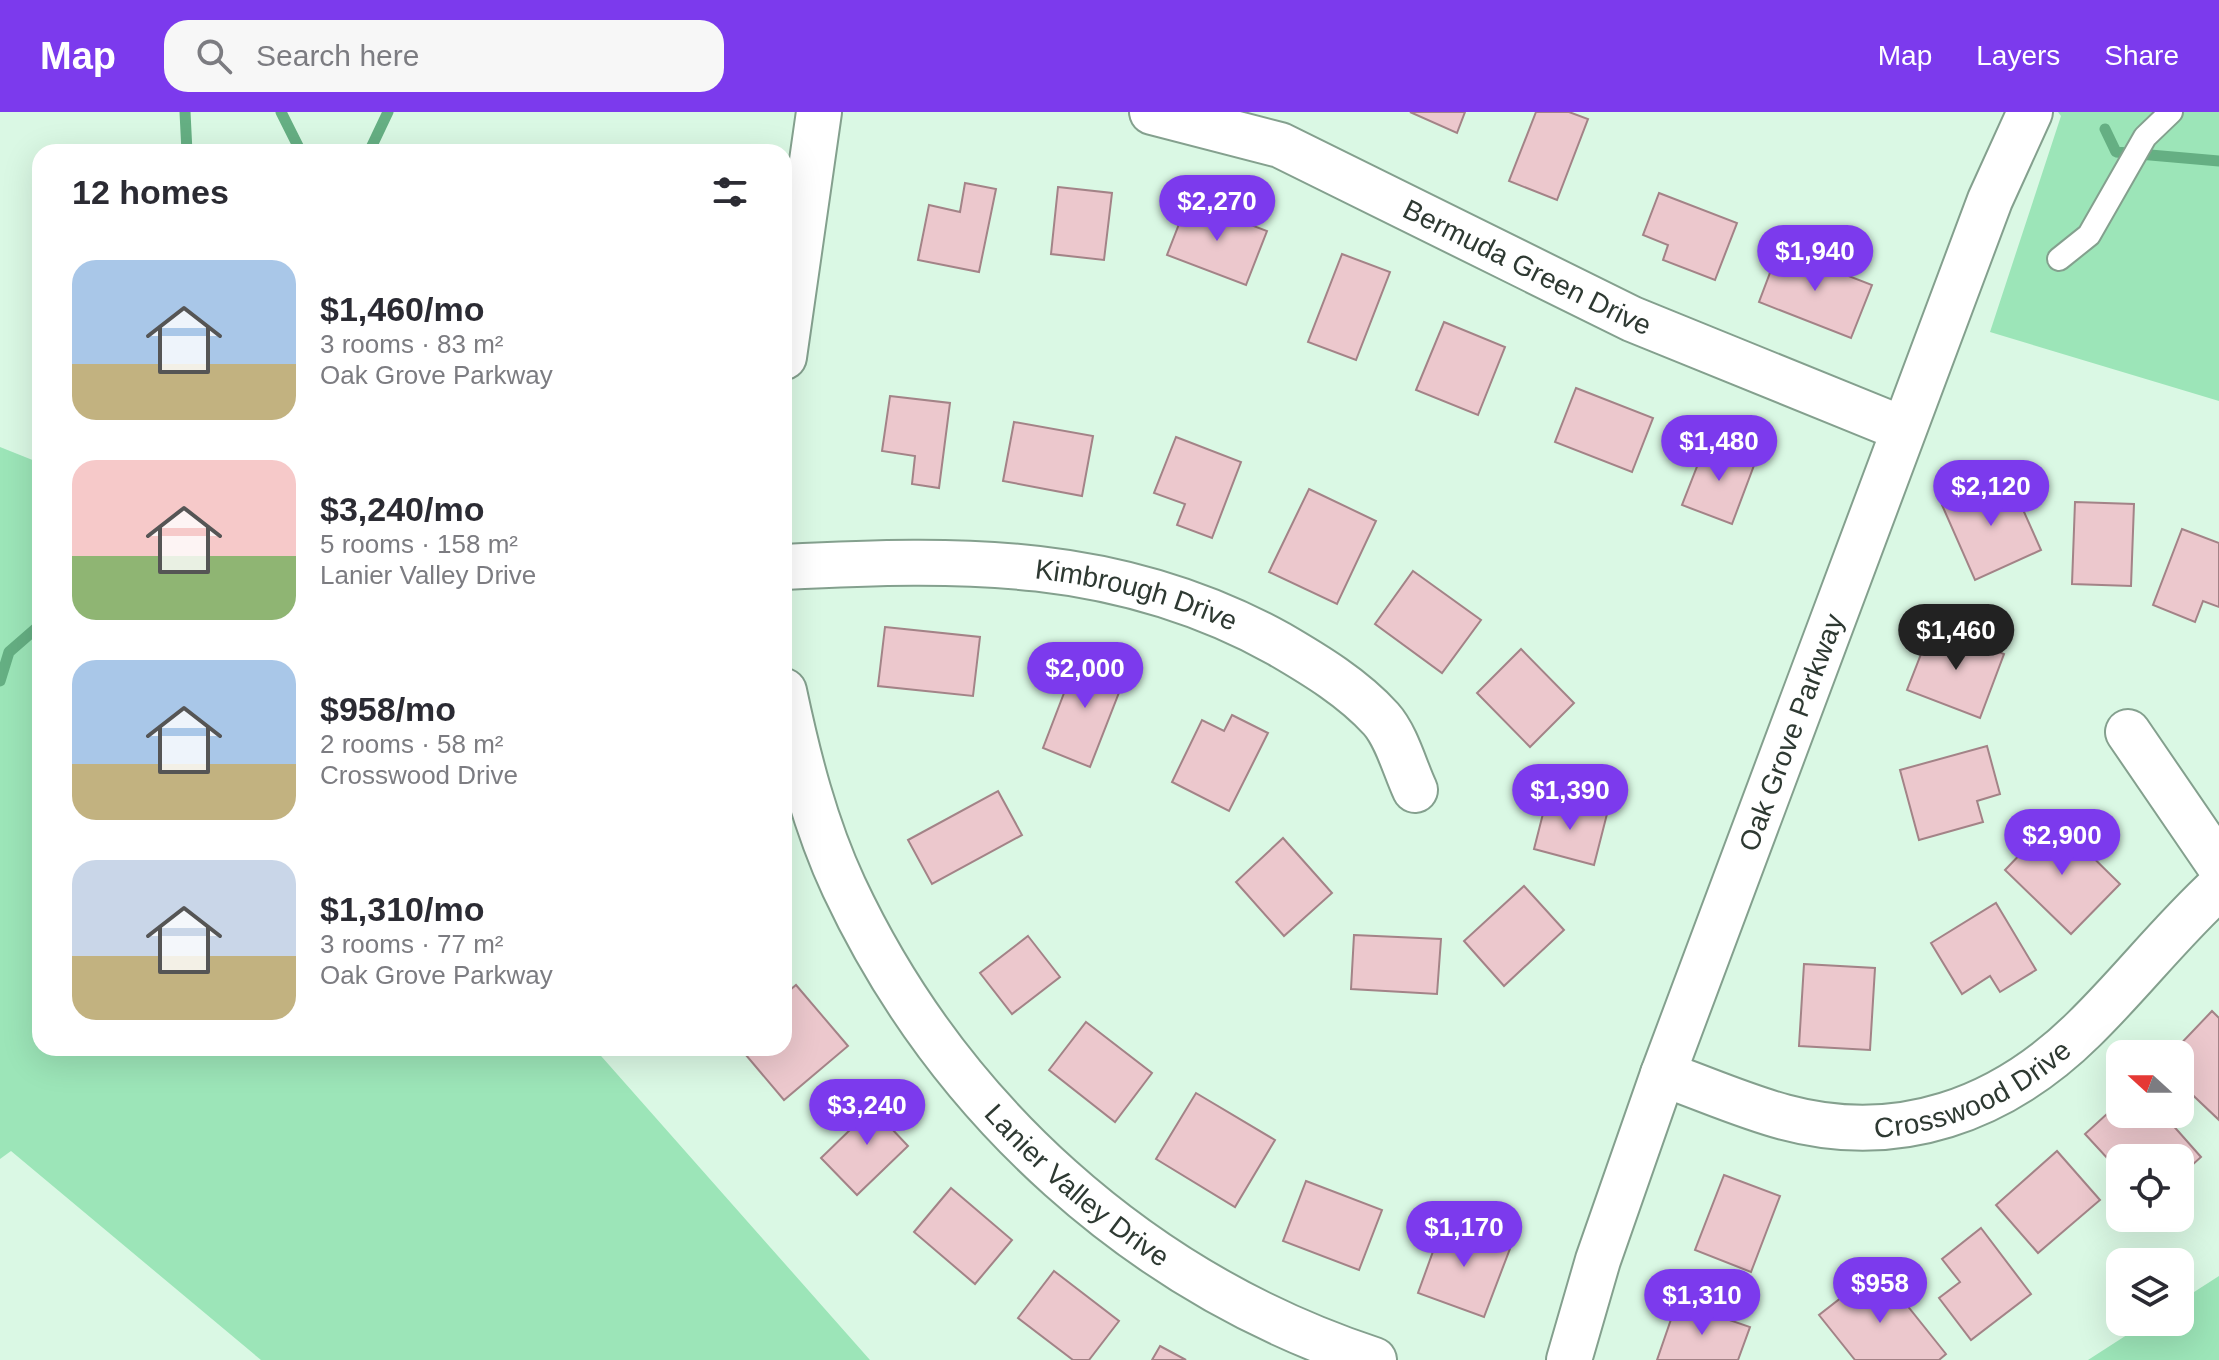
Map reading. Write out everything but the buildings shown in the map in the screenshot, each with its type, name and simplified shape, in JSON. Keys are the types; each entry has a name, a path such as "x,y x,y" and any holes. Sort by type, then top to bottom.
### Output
{"street":[{"path":"792,301 819,112"},
{"name":"Bermuda Green Drive","path":"1152,112 1286,128 1632,319 1903,429"},
{"name":"Oak Grove Parkway","path":"1569,1360 1598,1260 1663,1074 1990,200 2030,112"},
{"name":"Kimbrough Drive","path":"792,567 921,560 998,563 1094,576 1172,598 1251,629 1303,657 1353,692 1384,722 1415,790"},
{"name":"Lanier Valley Drive","path":"792,730 822,832 843,886 874,945 921,1023 958,1073 1004,1126 1126,1233 1186,1273 1234,1302 1283,1325 1374,1360"},
{"path":"2128,732 2219,865"},
{"name":"Crosswood Drive","path":"1663,1074 1783,1117 1823,1125 1865,1128 1902,1125 1977,1106 2006,1091 2083,1030 2219,887"}],"lane":[{"path":"2059,259 2089,235 2145,137 2171,112"}],"green space":[{"path":"2058,112 2219,112 2219,401 1990,332 2061,116"},
{"path":"0,447 32,460 32,1056 601,1056 870,1360 261,1360 11,1151 0,1159"},
{"path":"2219,1276 2219,1360 2088,1360 2125,1336 2194,1336 2194,1292"}],"waterway":[{"path":"185,112 187,144"},
{"path":"281,112 297,144"},
{"path":"373,144 388,112"},
{"path":"2105,129 2116,152 2219,161"},
{"path":"0,681 9,652 32,632"}]}
